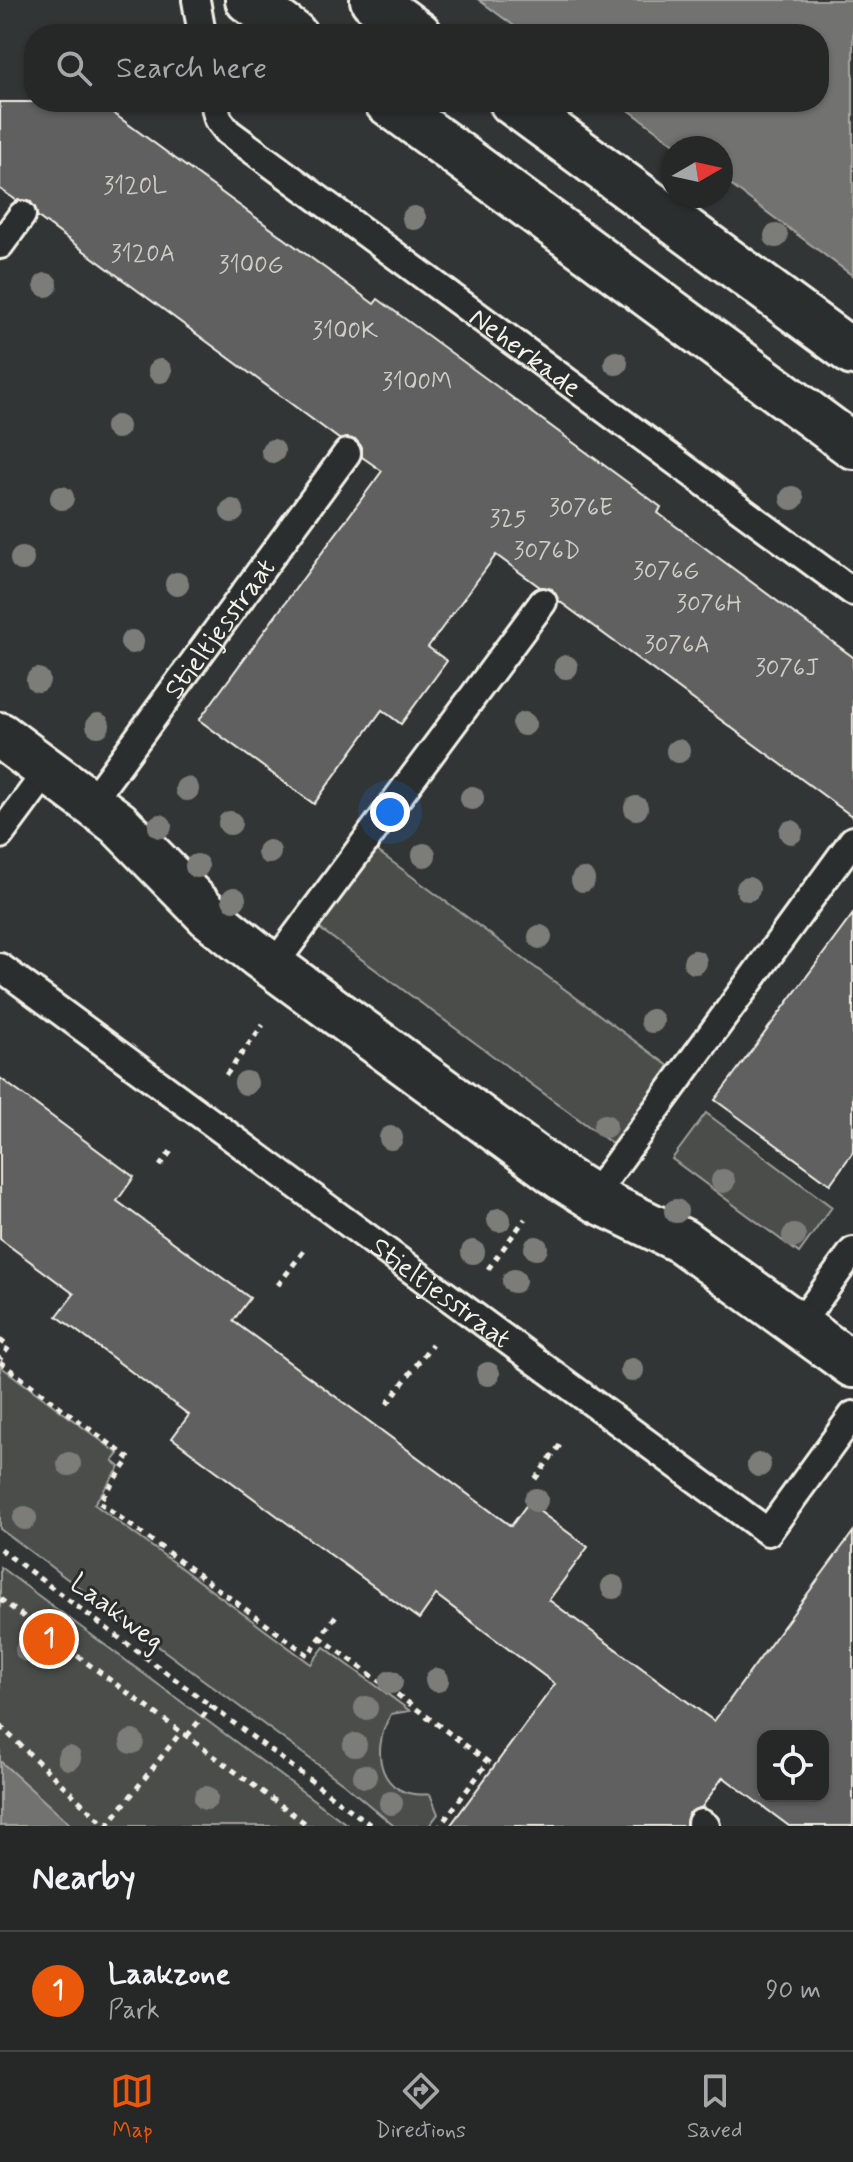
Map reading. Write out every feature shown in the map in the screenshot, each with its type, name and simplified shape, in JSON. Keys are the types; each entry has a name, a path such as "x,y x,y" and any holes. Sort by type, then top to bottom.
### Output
{"main road":[{"path":"248,0 280,24"},
{"path":"373,0 405,24"},
{"path":"401,112 853,446"},
{"path":"526,112 853,353"},
{"path":"0,735 118,823 209,916 273,966 561,1177 682,1241 853,1365"}],"lane":[{"path":"196,0 200,24"},
{"name":"Neherkade","path":"216,112 228,132 853,592"},
{"path":"0,245 22,215"},
{"name":"Stieltjesstraat","path":"91,802 347,453"},
{"path":"273,966 543,602"},
{"path":"0,835 48,770"},
{"path":"593,1196 853,840"},
{"name":"Stieltjesstraat","path":"0,967 768,1532 853,1415"},
{"path":"799,1325 853,1251"}],"path":[{"path":"0,1340 9,1347 0,1360 130,1459 99,1502 308,1655 337,1614"},
{"name":"Laakweg","path":"0,1549 372,1826"},
{"path":"0,1599 309,1826"},
{"path":"320,1637 488,1762 440,1826"},
{"path":"0,1726 107,1826 212,1705"}],"shaded area":[{"path":"479,0 853,0 853,276 733,187 733,136 664,136 631,112 829,112 829,24 511,24"},
{"path":"376,850 670,1067 614,1145 319,928"},
{"path":"706,1113 832,1207 799,1253 672,1159"},
{"path":"0,1366 119,1454 113,1461 120,1467 94,1504 311,1664 324,1647 410,1711 391,1714 384,1729 380,1758 389,1781 399,1789 413,1794 430,1794 438,1814 429,1826 394,1826 344,1784 0,1529"},
{"path":"0,1567 349,1826 0,1826"},
{"path":"0,1761 72,1826 0,1826"}],"building":[{"path":"0,102 24,102 24,112 112,112 374,304 378,299 661,507 658,513 853,657 853,817 559,601 552,589 540,587 496,555 428,647 447,661 401,724 382,710 314,804 199,720 382,471 362,457 362,447 356,440 339,439 38,217 31,202 16,200 0,189"},
{"path":"853,914 853,1152 830,1184 715,1100"},
{"path":"0,1078 134,1177 117,1201 250,1298 233,1321 511,1526 528,1503 588,1547 549,1600 714,1721 853,1532 853,1826 789,1826 723,1777 702,1807 688,1814 686,1826 450,1826 555,1684 436,1595 419,1619 172,1438 189,1415 57,1316 74,1294 0,1239"}],"place":[{"name":"Laakzone","path":"49,1639"}]}
